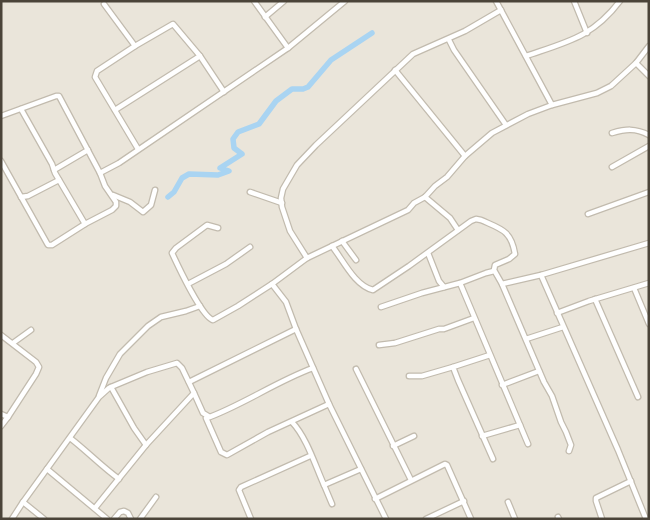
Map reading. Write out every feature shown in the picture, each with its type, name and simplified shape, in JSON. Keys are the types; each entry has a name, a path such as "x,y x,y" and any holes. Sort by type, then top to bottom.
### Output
{"street":[{"path":"254,1 288,48"},
{"path":"265,17 284,1"},
{"path":"100,173 288,48 345,1"},
{"path":"496,1 552,106"},
{"path":"574,1 587,33"},
{"path":"526,56 587,33 604,21 620,1"},
{"path":"104,4 135,46"},
{"path":"307,258 290,231 281,198 286,182 297,165 413,54 449,40 502,10"},
{"path":"138,149 96,79 95,74 135,46 172,24 200,56 224,92"},
{"path":"449,40 506,125"},
{"path":"218,228 207,226 172,251 200,306 206,316 213,320 272,284 307,258 408,210 447,177 484,138 506,125 552,106 586,97 611,86 636,63 649,46"},
{"path":"115,110 200,56"},
{"path":"636,63 649,76"},
{"path":"395,70 465,156"},
{"path":"1,116 59,96 116,204 114,209 85,224 52,245 48,245 1,161"},
{"path":"21,109 85,224"},
{"path":"612,134 633,129 649,135"},
{"path":"612,167 649,146"},
{"path":"54,170 88,150"},
{"path":"21,197 32,194 59,180"},
{"path":"111,194 130,202 143,212 150,205 155,190"},
{"path":"250,192 282,202"},
{"path":"588,214 649,192"},
{"path":"425,197 450,218 458,230"},
{"path":"332,246 361,283 368,289 373,290 476,219 507,233 511,238 515,254 495,265 494,272 502,284 539,371 552,396 571,445 569,451"},
{"path":"342,241 356,260"},
{"path":"502,284 541,276 649,243"},
{"path":"188,284 226,264 250,248"},
{"path":"428,253 439,281 444,287"},
{"path":"381,307 494,272"},
{"path":"541,276 646,519"},
{"path":"460,283 528,444"},
{"path":"557,313 595,299 649,283"},
{"path":"272,284 286,302 329,404 386,519"},
{"path":"634,288 649,324"},
{"path":"595,299 638,397"},
{"path":"99,397 106,378 120,354 148,326 161,317 186,312 200,306"},
{"path":"379,345 444,329 474,318"},
{"path":"526,339 563,327"},
{"path":"189,382 296,329"},
{"path":"13,343 31,330"},
{"path":"1,335 36,362 39,367 1,426"},
{"path":"409,376 422,376 490,355"},
{"path":"12,519 99,397 111,387 147,372 177,364 182,368 205,414 208,416 207,418 223,412 271,386 313,368"},
{"path":"454,367 493,459"},
{"path":"356,369 411,480"},
{"path":"502,384 539,371"},
{"path":"111,387 146,446"},
{"path":"95,508 194,392"},
{"path":"205,414 222,452 227,455 302,415 329,404"},
{"path":"1,414 8,417"},
{"path":"292,422 303,436 332,504"},
{"path":"482,436 520,425"},
{"path":"393,446 414,436"},
{"path":"70,438 118,479"},
{"path":"251,519 239,490 241,487 310,456"},
{"path":"375,499 444,464 447,465 471,519"},
{"path":"324,485 361,469"},
{"path":"47,470 107,519"},
{"path":"602,519 596,498 631,481"},
{"path":"140,519 156,497"},
{"path":"426,519 464,501"},
{"path":"24,502 44,519"},
{"path":"508,502 515,519"},
{"path":"114,519 120,512 124,511 128,513 131,519"}],"shaded area":[{"path":"1,1 649,1 649,519 1,519"}],"waterway":[{"path":"168,197 174,192 182,178 189,174 218,175 229,171 220,168 242,154 234,148 233,139 238,132 259,124 276,101 292,89 308,87 331,60 372,33"}]}
